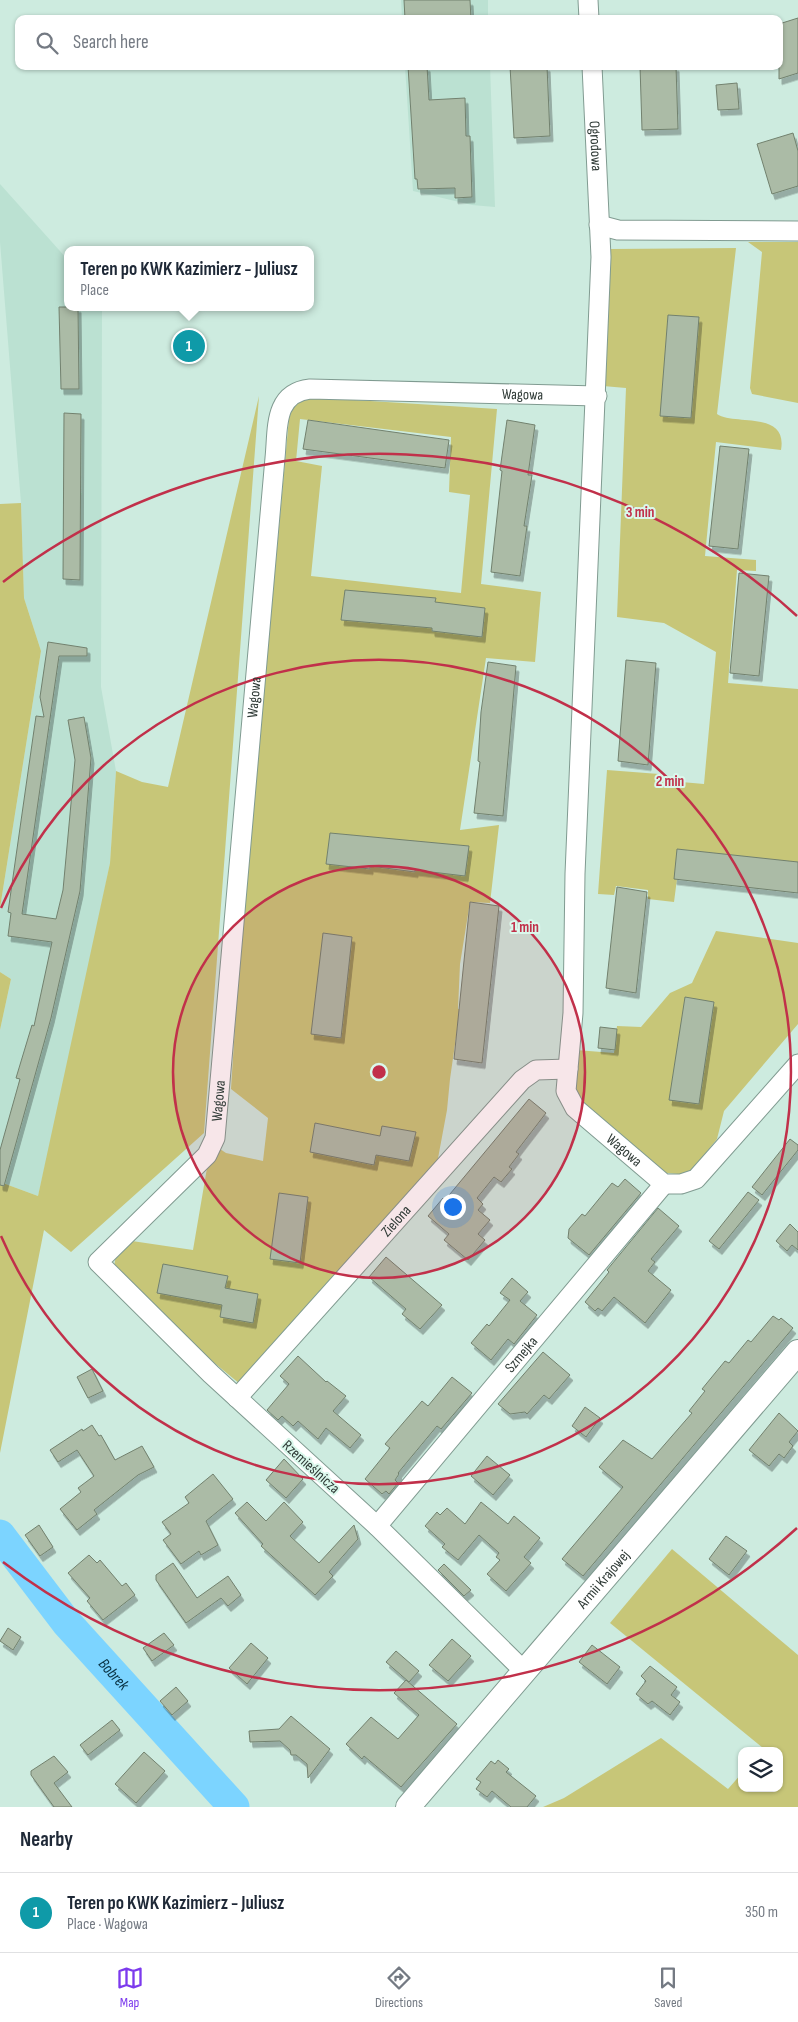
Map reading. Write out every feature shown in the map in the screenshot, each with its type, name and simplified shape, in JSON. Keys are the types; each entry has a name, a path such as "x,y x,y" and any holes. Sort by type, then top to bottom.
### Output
{"street":[{"path":"588,0 590,15"},
{"name":"Ogrodowa","path":"592,70 599,224"},
{"path":"599,224 618,230 798,231"},
{"name":"Wagowa","path":"599,224 601,258 575,874 573,1013 566,1091 575,1108 664,1184"},
{"name":"Wagowa","path":"98,1262 207,1155 215,1138 276,449 282,407 289,396 300,390 310,389 596,396"},
{"path":"664,1184 681,1184 696,1179 798,1064"},
{"name":"Zielona","path":"236,1398 522,1080 536,1070 568,1069"},
{"name":"Szmejka","path":"377,1526 664,1184"},
{"name":"Rzemieślnicza","path":"98,1262 236,1398 377,1526 525,1672"},
{"name":"Armii Krajowej","path":"408,1807 798,1352"}],"shaded area":[{"path":"401,0 488,0 488,15 402,15"},
{"path":"405,70 490,70 495,207 472,205 413,191"},
{"path":"0,184 64,256 64,311 102,311 101,687 116,771 110,863 75,1036 38,1196 0,1182 0,1030 11,979 0,972 0,908 41,651 24,598 21,503 0,242"},
{"path":"748,242 798,242 798,403 752,394 750,388 762,252"},
{"path":"736,248 717,414 769,424 776,429 781,437 781,450 716,442 705,556 756,560 756,571 737,570 728,683 798,689 798,872 680,856 674,902 648,899 648,890 616,886 614,895 598,894 607,770 659,774 659,780 704,784 716,652 664,623 617,617 626,388 603,386 611,249"},
{"path":"259,396 204,1133 71,1252 44,1230 0,1453 0,1182 38,1196 110,863 116,771 142,782 168,787"},
{"path":"291,396 497,409 481,584 541,592 535,662 486,658 460,830 499,825 490,903 470,902 460,964 458,1009 460,1009 447,1110 436,1169 240,1384 184,1338 113,1273 116,1255 132,1241 193,1250 207,1168 220,1149 226,1153 263,1161 268,1118 231,1089 239,965","holes":["300,419 451,437 449,492 470,495 461,593 311,576 322,466 296,461"]},
{"path":"21,503 24,598 41,651 0,908 0,504"},
{"path":"716,931 798,943 798,1024 724,1111 717,1139 688,1175 657,1172 572,1094 576,1050 614,1053 617,1026 641,1027 670,993 692,983"},
{"path":"0,972 11,979 0,1030"},
{"path":"672,1549 798,1655 798,1807 543,1807 564,1798 661,1738 728,1789 738,1778 738,1792 783,1792 783,1747 762,1747 610,1623"}],"building":[{"path":"404,0 470,0 471,15 405,15"},
{"path":"798,18 798,73 779,79 779,70 783,70 783,23"},
{"path":"408,70 427,70 429,100 465,98 466,136 470,136 472,197 455,198 455,188 418,189 417,179 415,179"},
{"path":"510,70 547,70 550,136 514,138"},
{"path":"640,70 676,70 678,129 642,130"},
{"path":"737,83 739,109 718,110 716,85"},
{"path":"793,133 798,151 798,186 772,194 757,144"},
{"path":"59,307 64,307 64,311 78,311 79,389 61,389"},
{"path":"668,315 699,317 691,418 660,416"},
{"path":"64,413 81,414 80,580 63,579"},
{"path":"308,420 449,440 445,468 303,449"},
{"path":"507,420 535,425 528,475 532,475 524,526 527,526 520,576 491,572 502,471 500,470"},
{"path":"720,446 749,449 738,549 709,546"},
{"path":"739,573 769,576 759,676 730,673"},
{"path":"345,590 436,598 435,602 485,608 482,637 432,631 432,628 341,620"},
{"path":"48,642 87,648 87,656 59,656 22,914 56,919 63,890 75,760 68,720 84,717 91,758 80,891 51,1018 4,1186 0,1185 0,1150 20,1079 16,1078 32,1025 34,1026 52,942 8,936 11,913 8,912 36,716 44,717 40,697"},
{"path":"626,660 656,663 648,765 618,761"},
{"path":"488,662 516,666 503,816 474,813 480,762 478,761 481,712"},
{"path":"330,833 469,846 465,876 370,866 370,869 326,864"},
{"path":"677,849 798,862 798,893 674,879"},
{"path":"617,887 647,892 636,993 606,988"},
{"path":"470,902 499,906 482,1063 454,1059"},
{"path":"323,933 352,937 341,1038 311,1034"},
{"path":"685,997 714,1002 699,1104 669,1100"},
{"path":"600,1027 617,1029 615,1050 598,1048"},
{"path":"529,1099 546,1113 516,1152 519,1154 509,1167 512,1169 501,1182 494,1177 477,1198 483,1204 478,1210 490,1220 478,1234 485,1240 468,1260 444,1240 449,1234 428,1216 443,1198 445,1200"},
{"path":"315,1123 380,1136 382,1126 416,1132 409,1161 376,1155 374,1165 310,1152"},
{"path":"790,1139 798,1145 798,1150 762,1195 752,1187"},
{"path":"625,1179 641,1193 589,1255 568,1238 569,1229 582,1214 585,1216 612,1183 618,1187"},
{"path":"748,1192 759,1200 719,1249 709,1241"},
{"path":"279,1193 308,1197 300,1263 270,1259"},
{"path":"658,1208 679,1226 651,1259 655,1262 648,1271 671,1290 645,1323 614,1297 602,1311 598,1308 595,1311 585,1302 609,1272 607,1270"},
{"path":"790,1224 798,1232 798,1250 792,1245 787,1251 776,1241"},
{"path":"386,1257 442,1305 420,1329 402,1314 406,1309 369,1277"},
{"path":"163,1264 228,1276 225,1288 258,1294 253,1323 220,1317 222,1305 157,1293"},
{"path":"512,1278 528,1292 520,1301 537,1315 514,1344 508,1339 491,1360 471,1343 487,1324 489,1326 510,1300 500,1293"},
{"path":"773,1316 779,1320 781,1318 793,1328 583,1576 562,1559 623,1487 599,1467 623,1440 652,1459 692,1413 689,1411 705,1391 702,1389 725,1361 729,1363 748,1340 751,1342"},
{"path":"543,1352 570,1375 549,1399 544,1395 527,1414 525,1412 510,1414 498,1404"},
{"path":"298,1356 326,1382 346,1396 333,1411 361,1435 350,1448 326,1428 318,1439 298,1421 293,1426 282,1416 278,1420 267,1410 289,1384 280,1376"},
{"path":"92,1369 103,1391 88,1398 77,1377"},
{"path":"452,1377 472,1393 441,1429 437,1426 398,1473 395,1480 398,1483 389,1494 386,1491 382,1494 365,1479 390,1448 385,1444 422,1401 428,1406"},
{"path":"585,1407 600,1418 586,1437 572,1426"},
{"path":"779,1413 798,1431 789,1442 793,1446 784,1458 779,1454 769,1466 749,1450"},
{"path":"92,1425 99,1436 101,1435 115,1460 142,1446 154,1467 138,1475 94,1510 97,1514 77,1530 60,1509 81,1492 78,1488 94,1476 77,1450 58,1462 50,1450 82,1429 83,1431"},
{"path":"487,1456 510,1475 493,1495 471,1476"},
{"path":"284,1459 303,1479 286,1498 266,1480"},
{"path":"213,1474 233,1499 206,1521 218,1545 201,1555 199,1551 181,1564 163,1540 171,1534 162,1522 189,1503 185,1497"},
{"path":"247,1502 266,1521 284,1502 303,1522 290,1536 319,1563 354,1525 358,1539 329,1572 333,1576 315,1595 261,1546 263,1544 235,1513"},
{"path":"481,1502 508,1524 514,1516 540,1538 524,1557 531,1563 506,1591 487,1574 500,1560 496,1557 499,1553 479,1535 458,1560 442,1547 445,1544 425,1526 437,1512 440,1515 447,1508 465,1524"},
{"path":"39,1525 53,1547 40,1556 25,1535"},
{"path":"726,1536 747,1551 729,1575 709,1559"},
{"path":"89,1555 97,1563 100,1560 122,1586 126,1583 135,1595 103,1620 87,1601 90,1598 68,1573"},
{"path":"173,1563 197,1598 228,1576 241,1595 228,1606 221,1598 186,1623 156,1580 156,1575"},
{"path":"444,1564 471,1590 464,1596 438,1570"},
{"path":"8,1628 21,1637 13,1650 0,1641"},
{"path":"164,1633 174,1645 152,1661 143,1648"},
{"path":"452,1639 471,1656 448,1681 429,1665"},
{"path":"251,1643 268,1658 247,1684 229,1668"},
{"path":"592,1645 620,1667 607,1684 579,1662"},
{"path":"396,1651 419,1671 409,1682 386,1662"},
{"path":"650,1666 677,1687 671,1695 680,1702 670,1715 652,1701 648,1704 636,1694 646,1681 641,1676"},
{"path":"406,1680 457,1724 401,1787 364,1756 362,1759 346,1744 371,1717 398,1739 419,1715 394,1693"},
{"path":"176,1687 188,1701 172,1715 160,1701"},
{"path":"291,1716 330,1749 308,1778 307,1764 296,1755 291,1755 290,1750 280,1741 250,1742 249,1731 279,1729"},
{"path":"112,1720 120,1730 88,1755 80,1745"},
{"path":"144,1752 165,1771 136,1803 115,1784"},
{"path":"54,1756 68,1772 54,1783 72,1807 54,1807 31,1775 31,1771"},
{"path":"498,1760 509,1769 506,1772 536,1796 527,1807 511,1807 492,1791 487,1797 476,1789 481,1782 476,1779 491,1761 495,1764"}],"waterway":[{"name":"Bobrek","path":"0,1535 66,1622 234,1807"}],"place":[{"name":"Teren po KWK Kazimierz - Juliusz","path":"189,346"}]}
